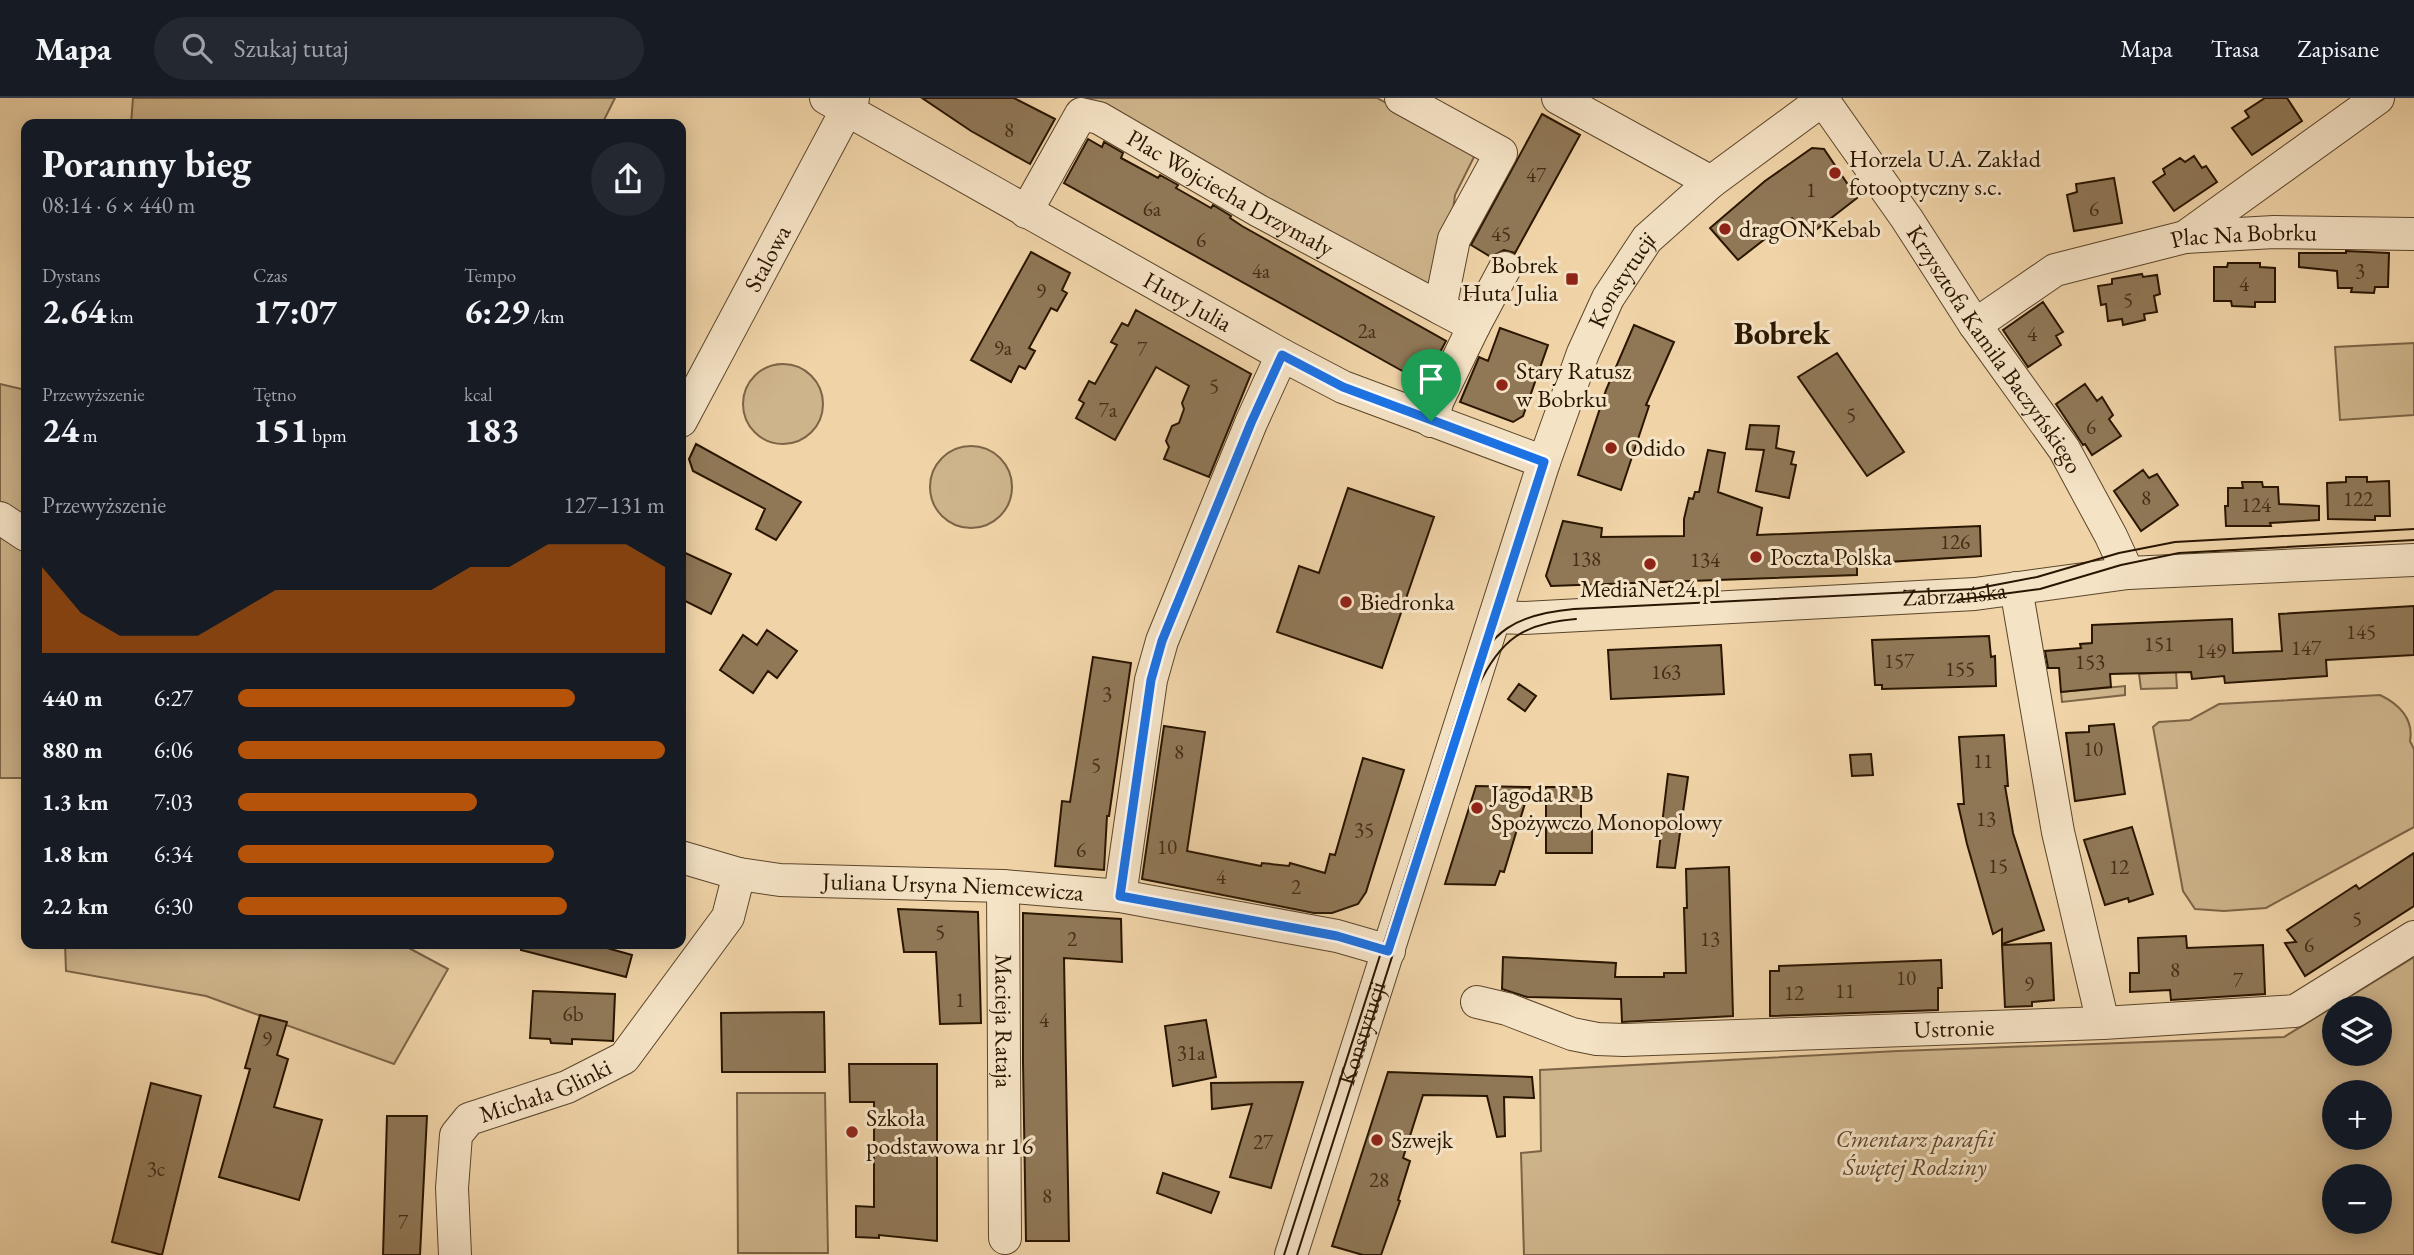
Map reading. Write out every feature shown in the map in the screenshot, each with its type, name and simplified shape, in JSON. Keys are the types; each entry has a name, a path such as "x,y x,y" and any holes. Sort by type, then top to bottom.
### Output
{"street":[{"path":"1401,98 1501,153 1454,239 1440,308"},
{"path":"1558,98 1711,182"},
{"name":"Plac Na Bobrku","path":"2185,237 2378,98"},
{"name":"Konstytucji","path":"1291,1255 1544,462 1583,353 1608,298 1647,239 1711,182 1824,99"},
{"name":"Krzysztofa Kamila Baczyńskiego","path":"1824,99 1907,219 1975,325 2064,449 2128,573"},
{"name":"Huty Julia","path":"842,102 1026,212 1343,387 1544,462"},
{"name":"Stalowa","path":"686,411 842,102"},
{"name":"Plac Wojciecha Drzymały","path":"1026,212 1081,114 1099,118 1259,211 1475,326"},
{"name":"Plac Na Bobrku","path":"2185,237 2274,232 2414,234"},
{"path":"1975,325 2055,270 2185,237"},
{"path":"1431,421 1438,400 1505,268"},
{"path":"1120,896 1151,680 1162,641 1251,423 1282,355"},
{"path":"0,517 21,532"},
{"name":"Zabrzańska","path":"1495,617 1975,594 2128,573 2414,560"},
{"path":"2017,588 2058,832 2104,1023"},
{"name":"Juliana Ursyna Niemcewicza","path":"686,858 739,874 811,882 1003,886 1120,896 1337,936 1388,951"},
{"name":"Michała Glinki","path":"454,1255 452,1188 456,1135 469,1119 567,1087 624,1058 729,917 739,874"},
{"name":"Macieja Rataja","path":"1003,886 1005,1238"},
{"name":"Ustronie","path":"1478,1002 1507,1009 1572,1034 1597,1039 1624,1040 2104,1023 2295,1011 2414,937"}],"green space":[{"path":"133,98 615,98 604,119 131,119"},
{"path":"1077,98 1377,98 1476,153 1455,195 1449,243 1426,292"},
{"path":"2414,343 2414,415 2340,420 2335,347"},
{"path":"783,364 798,367 811,376 820,389 823,404 820,419 811,432 798,441 783,444 768,441 755,432 746,419 743,404 746,389 755,376 768,367"},
{"path":"0,384 21,389 21,778 0,778"},
{"path":"971,446 987,449 1000,458 1009,471 1012,487 1009,503 1000,516 987,525 971,528 955,525 942,516 933,503 930,487 933,471 942,458 955,449"},
{"path":"2176,672 2177,688 2141,689 2139,674"},
{"path":"2125,686 2125,695 2062,702 2061,692"},
{"path":"2380,695 2404,713 2410,726 2410,741 2414,749 2414,827 2266,908 2224,911 2195,909 2183,891 2153,727 2159,722 2190,720 2219,704"},
{"path":"65,949 411,949 448,969 394,1064 206,996 66,971"},
{"name":"Cmentarz parafii Świętej Rodziny","path":"2414,957 2414,1255 1524,1255 1521,1153 1541,1151 1540,1070 1898,1051 2284,1037 2322,1014 2322,1066 2392,1066 2392,996 2351,996"},
{"path":"737,1093 825,1093 828,1253 738,1253"}],"building":[{"path":"922,98 1014,98 1055,119 1030,164 971,131"},
{"path":"2265,98 2287,98 2302,121 2252,155 2232,128 2249,117 2245,111"},
{"path":"1542,114 1580,135 1515,253 1504,250 1491,257 1471,245"},
{"path":"1088,139 1102,147 1104,142 1123,153 1121,158 1158,178 1160,175 1178,185 1176,188 1211,208 1213,205 1242,226 1446,341 1424,383 1064,183"},
{"path":"1812,148 1824,149 1857,198 1808,236 1792,218 1738,260 1710,228 1765,181"},
{"path":"2194,156 2202,168 2206,166 2217,182 2174,211 2153,182 2165,174 2163,169 2180,158 2185,162"},
{"path":"2114,178 2122,223 2074,231 2067,195 2077,192 2076,184"},
{"path":"1031,252 1070,273 1062,290 1067,293 1057,311 1051,308 1029,348 1035,351 1025,369 1019,366 1011,382 971,360"},
{"path":"2299,253 2389,253 2388,287 2375,287 2374,293 2351,292 2352,288 2338,288 2337,271 2299,267"},
{"path":"2228,263 2260,263 2260,267 2275,268 2275,302 2255,302 2255,307 2232,306 2231,301 2214,301 2214,267 2227,267"},
{"path":"2142,274 2143,277 2157,275 2160,294 2154,296 2157,312 2144,314 2145,320 2123,325 2122,319 2108,321 2106,304 2101,305 2098,286 2112,284 2112,279"},
{"path":"2043,302 2063,332 2056,336 2061,345 2028,367 2003,330"},
{"path":"1136,310 1251,374 1209,477 1164,459 1169,447 1166,441 1172,426 1179,423 1184,409 1182,403 1189,386 1156,367 1115,440 1076,418 1084,403 1079,400 1089,381 1095,384 1117,345 1111,342 1122,323 1128,326"},
{"path":"1634,325 1674,342 1646,405 1649,406 1621,490 1578,475 1606,390"},
{"path":"1500,328 1548,345 1523,416 1513,422 1460,402 1479,357 1488,361"},
{"path":"1837,353 1904,452 1867,476 1798,377"},
{"path":"2085,384 2097,401 2102,397 2113,415 2109,419 2121,436 2092,455 2056,404"},
{"path":"1750,425 1779,426 1776,448 1794,452 1791,464 1796,465 1789,498 1756,491 1764,450 1746,449"},
{"path":"696,444 801,502 776,540 756,529 765,509 693,471 689,459"},
{"path":"1708,450 1725,453 1718,492 1762,508 1757,535 1980,526 1981,556 1857,564 1857,575 1551,586 1546,576 1563,521 1602,528 1601,537 1684,536 1684,519 1689,498 1693,499 1695,492 1699,492"},
{"path":"2143,470 2149,478 2157,474 2178,505 2141,531 2114,491"},
{"path":"2346,477 2367,477 2367,482 2389,481 2390,516 2375,516 2375,520 2328,519 2327,483 2346,482"},
{"path":"2242,482 2262,482 2263,487 2278,487 2279,504 2319,506 2319,520 2270,523 2271,526 2226,526 2228,488 2243,488"},
{"name":"Biedronka","path":"1348,488 1434,517 1382,668 1277,632 1299,566 1319,573"},
{"path":"686,553 731,574 711,614 686,602"},
{"path":"2414,606 2414,655 2326,660 2327,676 2225,683 2224,676 2192,679 2191,672 2110,674 2111,687 2061,692 2059,668 2048,668 2045,651 2081,648 2080,644 2092,643 2092,625 2232,619 2233,653 2282,651 2279,614"},
{"path":"767,630 797,651 777,678 768,671 753,693 720,670 743,635 757,645"},
{"path":"1989,636 1991,657 1995,656 1996,686 1882,689 1882,685 1875,685 1872,640"},
{"path":"1721,645 1724,694 1611,699 1608,650"},
{"path":"1093,657 1131,663 1107,816 1104,870 1055,866 1062,801 1070,802"},
{"path":"1519,684 1536,696 1525,711 1508,699"},
{"path":"2114,724 2125,794 2075,801 2066,733 2089,732 2089,726"},
{"path":"1164,726 1205,732 1187,851 1261,866 1262,863 1289,866 1290,863 1325,873 1330,854 1335,855 1363,758 1404,770 1366,892 1358,904 1332,913 1314,913 1142,879"},
{"path":"2004,735 2008,786 2005,786 2013,833 2044,930 2002,944 2002,929 1993,934 1958,804 1964,804 1959,737"},
{"path":"1871,754 1873,775 1852,776 1850,755"},
{"path":"1668,774 1688,777 1675,868 1657,867"},
{"path":"1476,786 1530,787 1504,872 1500,871 1495,885 1445,884"},
{"path":"1546,787 1581,787 1581,828 1592,828 1592,853 1546,853"},
{"path":"2132,827 2153,894 2129,902 2128,898 2105,905 2084,840"},
{"path":"2414,853 2414,906 2305,976 2285,943 2296,942 2287,930 2356,885 2359,889"},
{"path":"1729,867 1733,1016 1622,1022 1621,999 1527,997 1502,989 1503,957 1616,963 1615,977 1664,977 1664,973 1686,973 1686,869"},
{"path":"898,909 978,912 981,1023 940,1024 936,952 904,952"},
{"path":"1023,913 1121,919 1122,962 1064,958 1069,1241 1026,1241"},
{"path":"2186,936 2187,948 2263,945 2265,994 2171,1000 2170,990 2130,992 2130,973 2139,973 2138,938"},
{"path":"2051,943 2054,1000 2032,1002 2032,1006 2005,1007 2002,945"},
{"path":"610,949 632,955 626,977 521,950"},
{"path":"1941,960 1942,988 1938,988 1938,1010 1770,1016 1770,971 1779,971 1779,966"},
{"path":"533,991 615,994 613,1041 572,1039 572,1044 530,1038"},
{"path":"824,1012 825,1072 722,1072 721,1013"},
{"path":"260,1015 287,1022 277,1055 288,1059 274,1107 322,1120 299,1200 219,1177 250,1069 245,1068"},
{"path":"1206,1020 1216,1077 1173,1086 1165,1026"},
{"path":"849,1064 937,1064 937,1241 879,1235 879,1238 856,1237 856,1206 874,1207 874,1102 850,1102"},
{"path":"1388,1072 1532,1077 1534,1098 1504,1097 1505,1136 1497,1137 1487,1096 1423,1095 1403,1158 1410,1161 1398,1200 1400,1201 1381,1255 1363,1255 1332,1246"},
{"path":"1303,1082 1271,1188 1230,1177 1252,1104 1212,1109 1211,1083"},
{"path":"151,1083 201,1096 162,1255 112,1242"},
{"path":"387,1116 427,1116 420,1255 383,1255"},
{"path":"1163,1173 1219,1192 1211,1213 1157,1193"}],"tram line":[{"path":"1284,1255 1467,684 1485,650 1507,628 1536,615 1574,609 1974,589 2037,577 2119,553 2175,542 2414,529"},
{"path":"1957,600 2040,589 2121,565 2179,553 2414,540"},
{"path":"1297,1255 1478,687 1495,657 1516,636 1542,625 1576,619"}],"place":[{"name":"Horzela U.A. Zakład fotooptyczny s.c.","path":"1835,173"},
{"name":"dragON Kebab","path":"1725,229"},
{"name":"Bobrek Huta Julia","path":"1572,279"},
{"name":"Stary Ratusz w Bobrku","path":"1502,385"},
{"name":"Odido","path":"1611,448"},
{"name":"Poczta Polska","path":"1756,557"},
{"name":"MediaNet24.pl","path":"1650,564"},
{"name":"Biedronka","path":"1346,602"},
{"name":"Jagoda R B Spożywczo Monopolowy","path":"1477,808"},
{"name":"Szkoła podstawowa nr 16","path":"852,1132"},
{"name":"Szwejk","path":"1377,1140"}],"district":[{"name":"Bobrek","path":"1782,333"}],"route":[{"path":"1282,355 1343,387 1431,421 1544,462 1388,951 1337,936 1120,896 1151,680 1162,641 1251,423 1282,355"}]}
